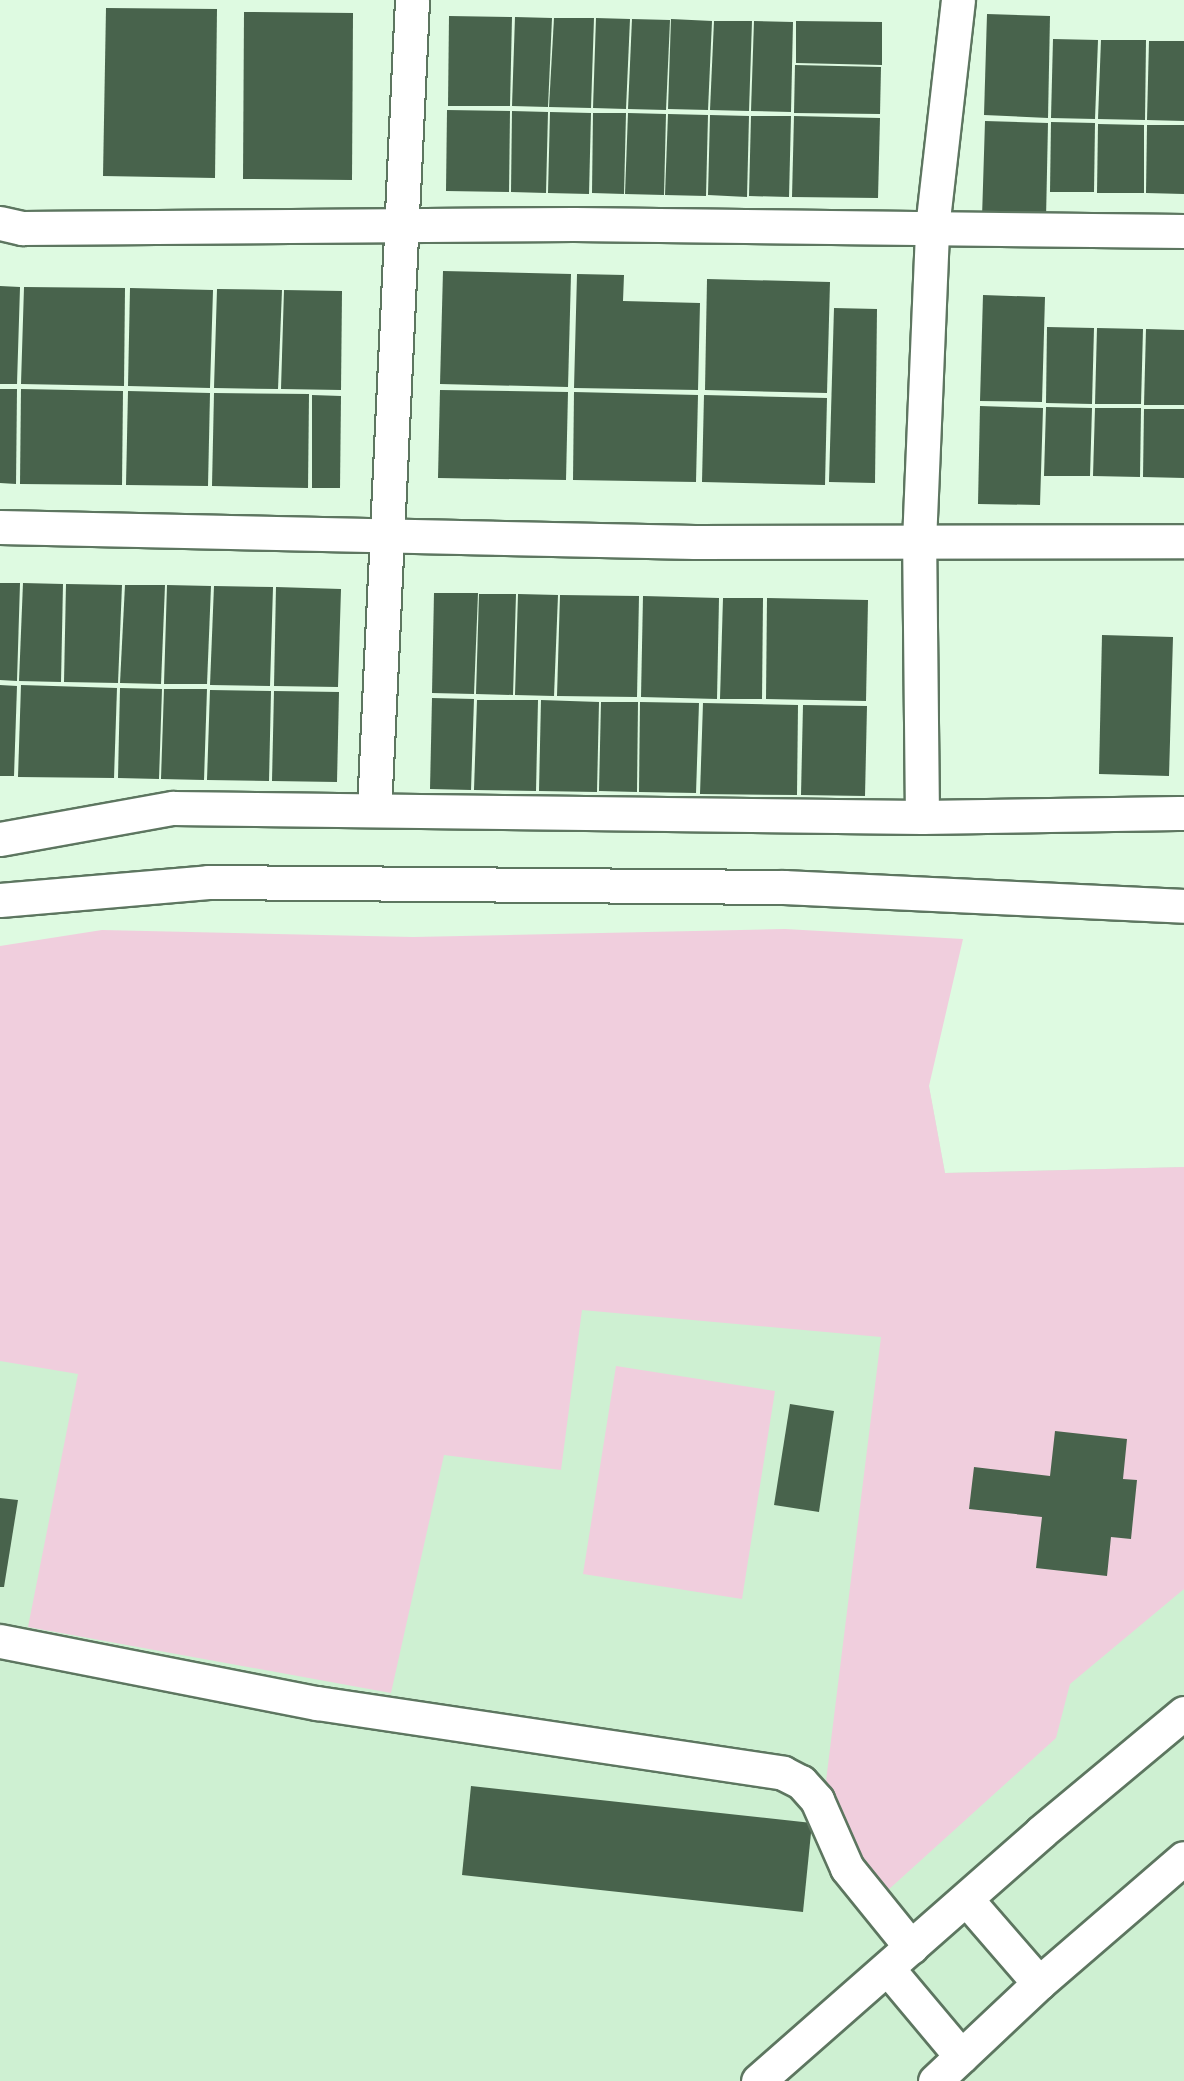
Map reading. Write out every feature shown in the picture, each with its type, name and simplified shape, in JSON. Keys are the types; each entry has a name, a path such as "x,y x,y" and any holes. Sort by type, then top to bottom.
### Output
{"street":[{"path":"374,810 399,225 412,0"},
{"path":"922,817 919,542 932,228 958,0"},
{"path":"0,223 22,228 399,225 1184,231"},
{"path":"0,527 385,532 695,542 1184,541"},
{"path":"0,839 173,808 922,817 1184,813"},
{"path":"0,900 220,882 784,887 1184,906"},
{"path":"0,1641 316,1703 783,1773 801,1782 817,1800 847,1868 911,1947"},
{"path":"758,2081 1184,1713"},
{"path":"935,2081 1039,1983 1184,1858"},
{"path":"967,1900 1039,1983"},
{"path":"888,1969 961,2056"}],"shaded area":[{"path":"785,929 963,939 929,1086 945,1173 1184,1167 1184,1589 1070,1684 1056,1738 887,1891 854,1863 826,1781 881,1337 582,1310 561,1470 444,1455 391,1693 28,1627 78,1374 0,1361 0,946 102,930 413,937"},
{"path":"929,1087 945,1173 1184,1167 1184,2081 0,2081 0,1125"},
{"path":"616,1366 775,1391 742,1599 583,1574"}],"building":[{"path":"106,8 217,9 215,178 103,176"},
{"path":"244,12 353,13 352,180 243,179"},
{"path":"987,14 1050,16 1048,118 984,115"},
{"path":"449,16 512,17 510,106 448,106"},
{"path":"515,17 552,18 548,107 512,106"},
{"path":"554,18 594,18 591,108 549,107"},
{"path":"596,18 630,19 626,109 593,108"},
{"path":"632,19 670,20 666,110 628,109"},
{"path":"671,19 712,21 708,110 668,109"},
{"path":"714,21 752,21 749,111 710,110"},
{"path":"754,21 793,22 791,112 751,111"},
{"path":"796,21 882,22 882,65 796,63"},
{"path":"1053,39 1098,40 1095,119 1051,118"},
{"path":"1101,40 1146,40 1145,120 1098,119"},
{"path":"1149,41 1184,41 1184,121 1147,120"},
{"path":"795,65 881,67 880,114 794,113"},
{"path":"447,110 510,111 509,192 446,191"},
{"path":"512,111 548,112 546,193 511,192"},
{"path":"550,112 591,113 589,194 548,193"},
{"path":"593,113 626,113 624,194 592,193"},
{"path":"628,113 666,114 664,195 625,194"},
{"path":"668,114 708,115 706,196 665,195"},
{"path":"710,115 749,116 747,197 708,195"},
{"path":"751,116 791,116 789,197 749,196"},
{"path":"794,116 880,118 878,198 792,197"},
{"path":"985,121 1048,123 1046,219 982,218"},
{"path":"1051,122 1095,123 1094,192 1050,192"},
{"path":"1098,124 1144,125 1144,193 1097,193"},
{"path":"1147,125 1184,125 1184,194 1146,193"},
{"path":"443,271 571,274 568,387 440,384"},
{"path":"577,274 624,275 623,301 700,303 698,390 574,388"},
{"path":"707,279 830,282 827,393 705,390"},
{"path":"0,286 20,287 17,384 0,384"},
{"path":"24,287 125,288 124,386 21,384"},
{"path":"130,288 213,290 210,388 128,386"},
{"path":"217,289 282,290 278,389 214,388"},
{"path":"284,290 342,291 341,390 281,389"},
{"path":"983,295 1045,297 1042,402 980,401"},
{"path":"834,308 877,309 875,483 829,482"},
{"path":"1047,327 1094,328 1092,404 1046,403"},
{"path":"1097,328 1143,329 1141,404 1095,404"},
{"path":"1146,329 1184,330 1184,405 1144,405"},
{"path":"0,389 17,389 16,484 0,483"},
{"path":"21,389 123,391 122,485 20,484"},
{"path":"440,390 568,392 566,480 438,478"},
{"path":"128,391 210,393 208,486 126,485"},
{"path":"574,392 698,395 696,482 573,480"},
{"path":"214,393 309,394 308,488 212,486"},
{"path":"312,395 341,396 340,488 312,488"},
{"path":"704,395 827,398 825,485 702,482"},
{"path":"980,406 1043,408 1040,505 978,504"},
{"path":"1046,407 1092,408 1090,476 1044,476"},
{"path":"1095,408 1141,408 1140,477 1093,476"},
{"path":"1144,409 1184,409 1184,478 1143,477"},
{"path":"0,583 20,583 17,681 0,680"},
{"path":"23,583 63,584 61,682 19,681"},
{"path":"66,584 122,585 118,683 64,682"},
{"path":"125,585 165,585 161,684 120,683"},
{"path":"167,585 211,586 207,684 164,684"},
{"path":"214,586 273,587 270,686 210,685"},
{"path":"276,587 341,589 338,687 274,686"},
{"path":"434,593 478,593 474,694 432,693"},
{"path":"479,594 516,594 513,695 476,694"},
{"path":"518,594 558,595 554,696 515,695"},
{"path":"560,595 639,596 637,697 557,696"},
{"path":"643,596 719,598 717,699 641,697"},
{"path":"723,598 763,598 762,699 720,699"},
{"path":"767,598 868,600 866,701 766,699"},
{"path":"1102,635 1173,637 1169,776 1099,774"},
{"path":"0,685 17,686 14,776 0,776"},
{"path":"21,685 117,688 114,778 18,777"},
{"path":"120,688 162,689 159,779 118,778"},
{"path":"164,689 207,689 204,780 161,779"},
{"path":"210,690 271,691 269,781 207,780"},
{"path":"274,691 339,692 337,782 272,781"},
{"path":"432,698 474,699 471,790 430,789"},
{"path":"477,700 538,700 536,791 474,790"},
{"path":"541,700 599,702 597,792 539,791"},
{"path":"601,702 638,702 637,792 599,791"},
{"path":"640,702 699,703 696,793 639,792"},
{"path":"703,703 798,705 797,795 700,794"},
{"path":"803,705 867,706 865,796 801,795"},
{"path":"790,1404 834,1411 819,1512 774,1505"},
{"path":"1055,1431 1127,1439 1123,1479 1137,1480 1131,1539 1111,1537 1107,1576 1036,1568 1042,1517 969,1509 974,1467 1050,1476"},
{"path":"0,1498 18,1500 4,1587 0,1587"},
{"path":"471,1786 812,1823 803,1912 462,1875"}]}
